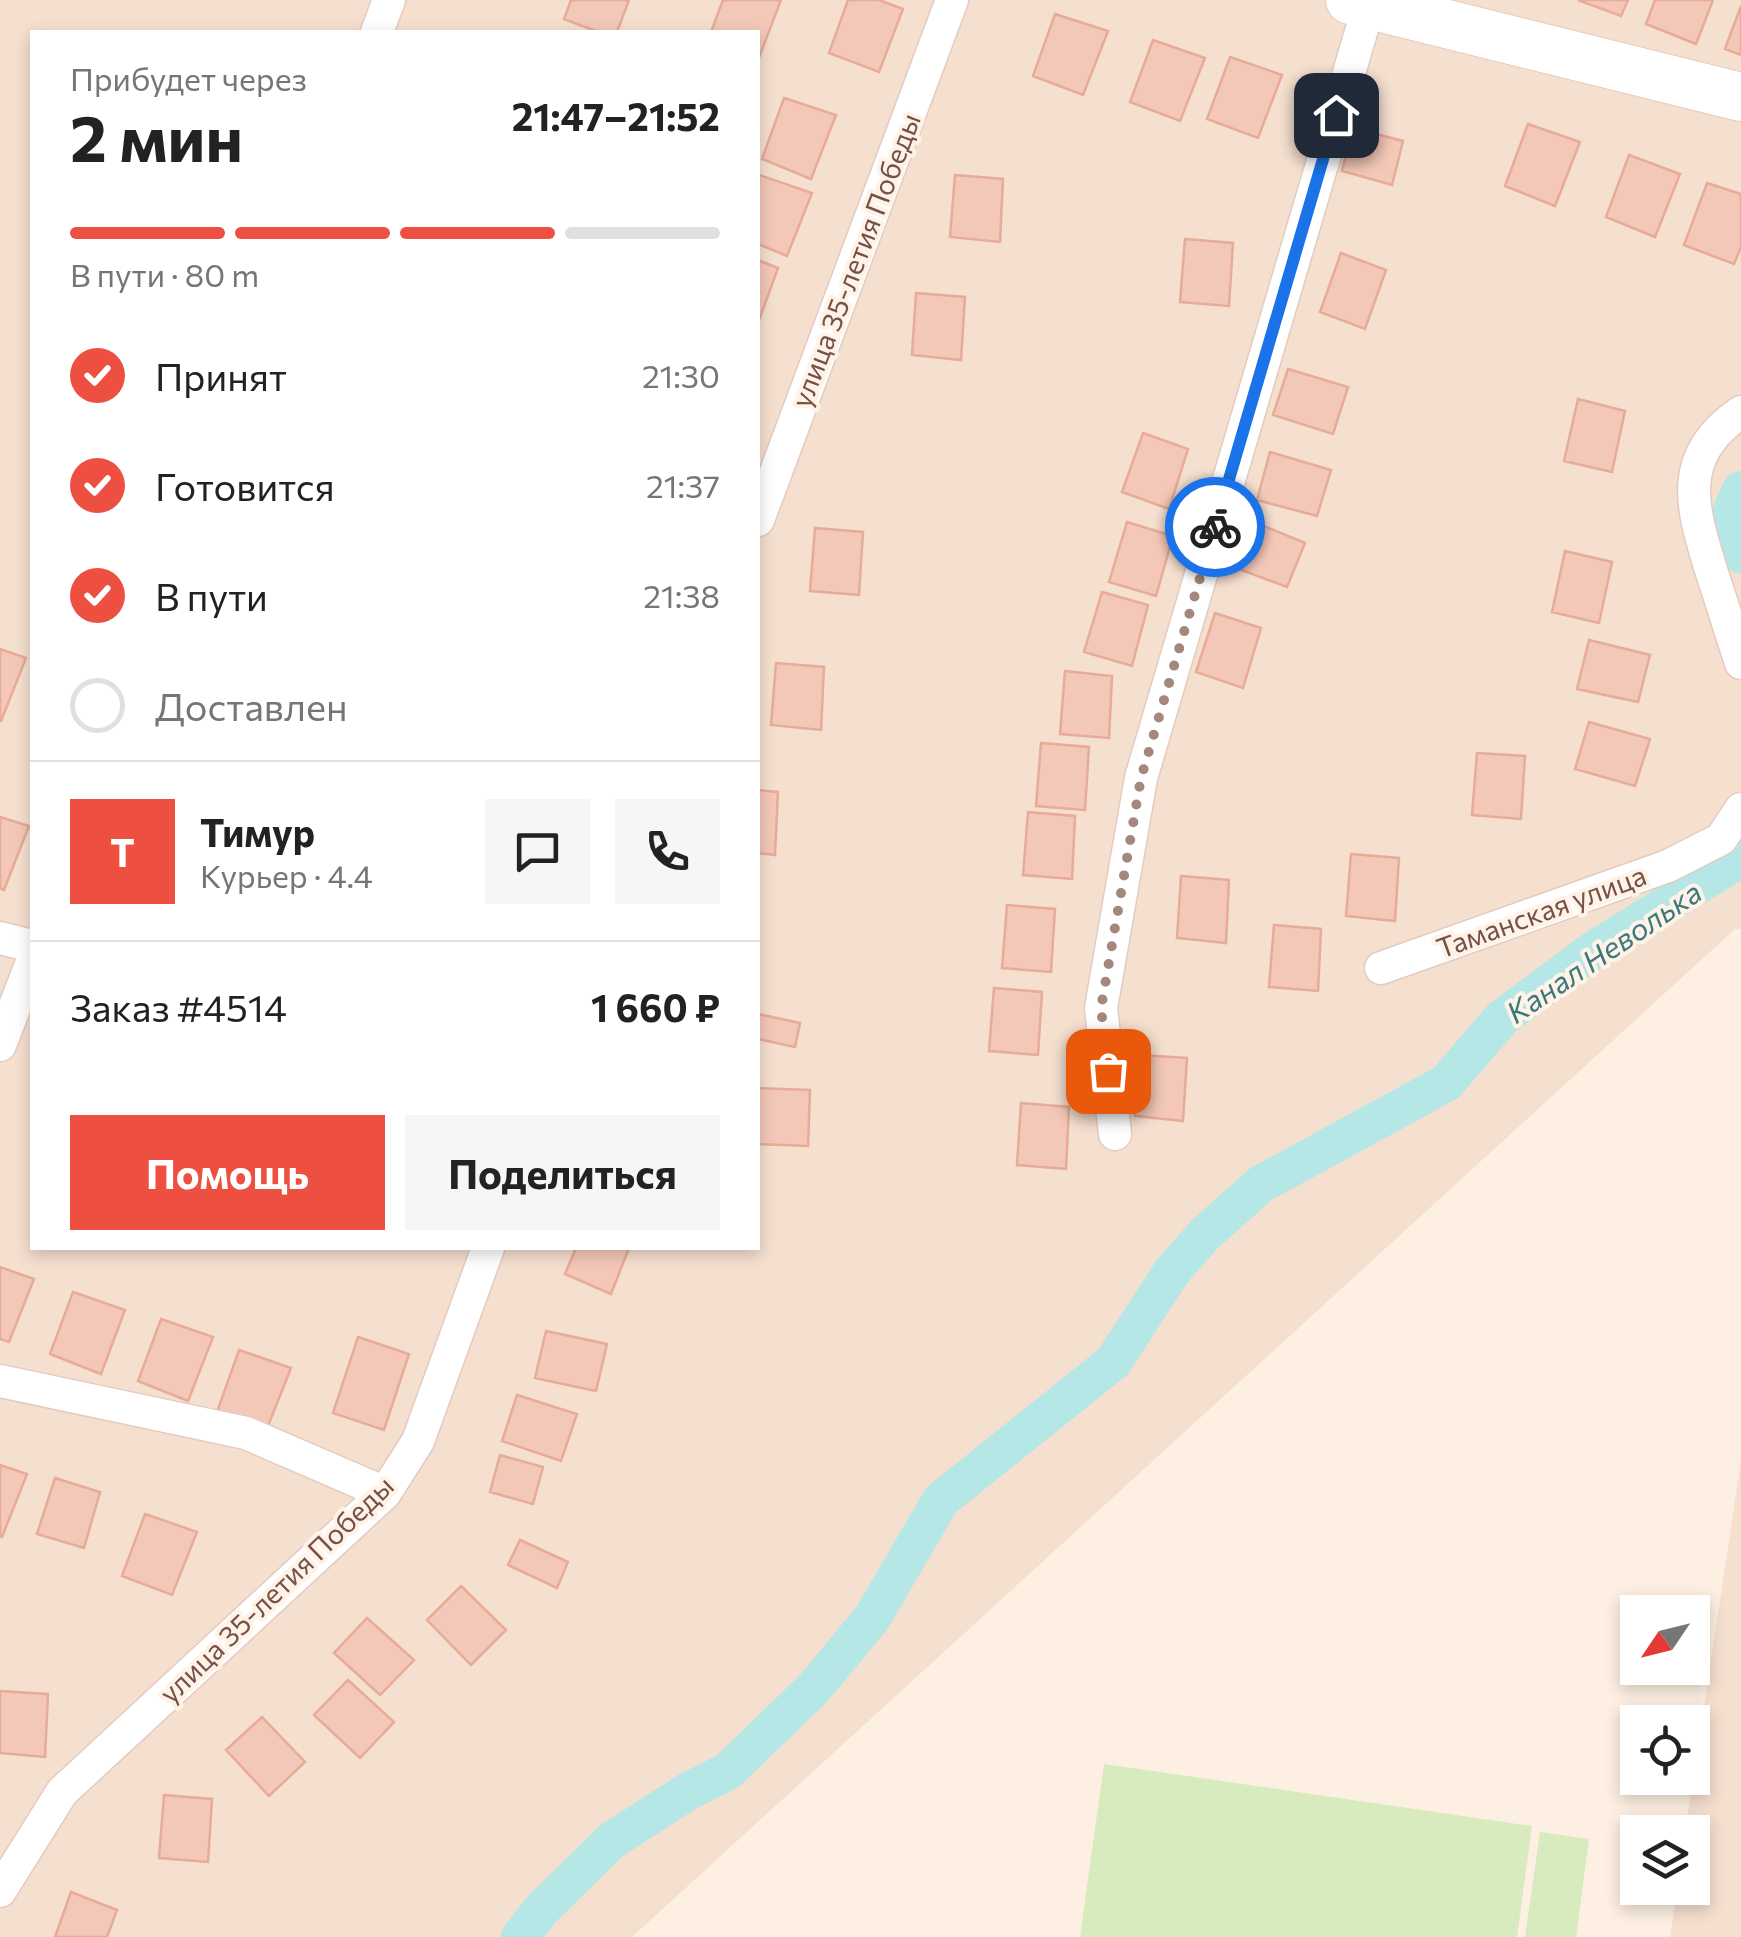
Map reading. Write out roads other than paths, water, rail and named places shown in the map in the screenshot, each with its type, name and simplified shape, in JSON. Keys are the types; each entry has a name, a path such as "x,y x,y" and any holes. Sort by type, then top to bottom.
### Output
{"main road":[{"path":"1359,2 1741,97"}],"street":[{"path":"378,30 389,0"},
{"name":"улица 35-летия Победы","path":"760,515 952,0"},
{"path":"1115,1134 1101,1008 1141,778 1359,2"},
{"path":"1741,412 1712,435 1698,460 1692,493 1696,522 1741,664"},
{"name":"Таманская улица","path":"1381,968 1668,866 1720,839 1741,809"},
{"path":"0,938 30,946"},
{"path":"0,1045 30,967"},
{"name":"улица 35-летия Победы","path":"0,1891 62,1792 385,1493 418,1441 487,1250"},
{"path":"0,1382 246,1433 385,1493"}],"waterway":[{"name":"Канал Неволька","path":"1741,490 1732,510 1741,554"},
{"name":"Канал Неволька","path":"520,1937 542,1909 611,1841 687,1792 728,1771 813,1689 872,1618 941,1500 1113,1362 1173,1270 1205,1234 1261,1184 1446,1083 1502,1018 1595,949 1741,858"}]}
